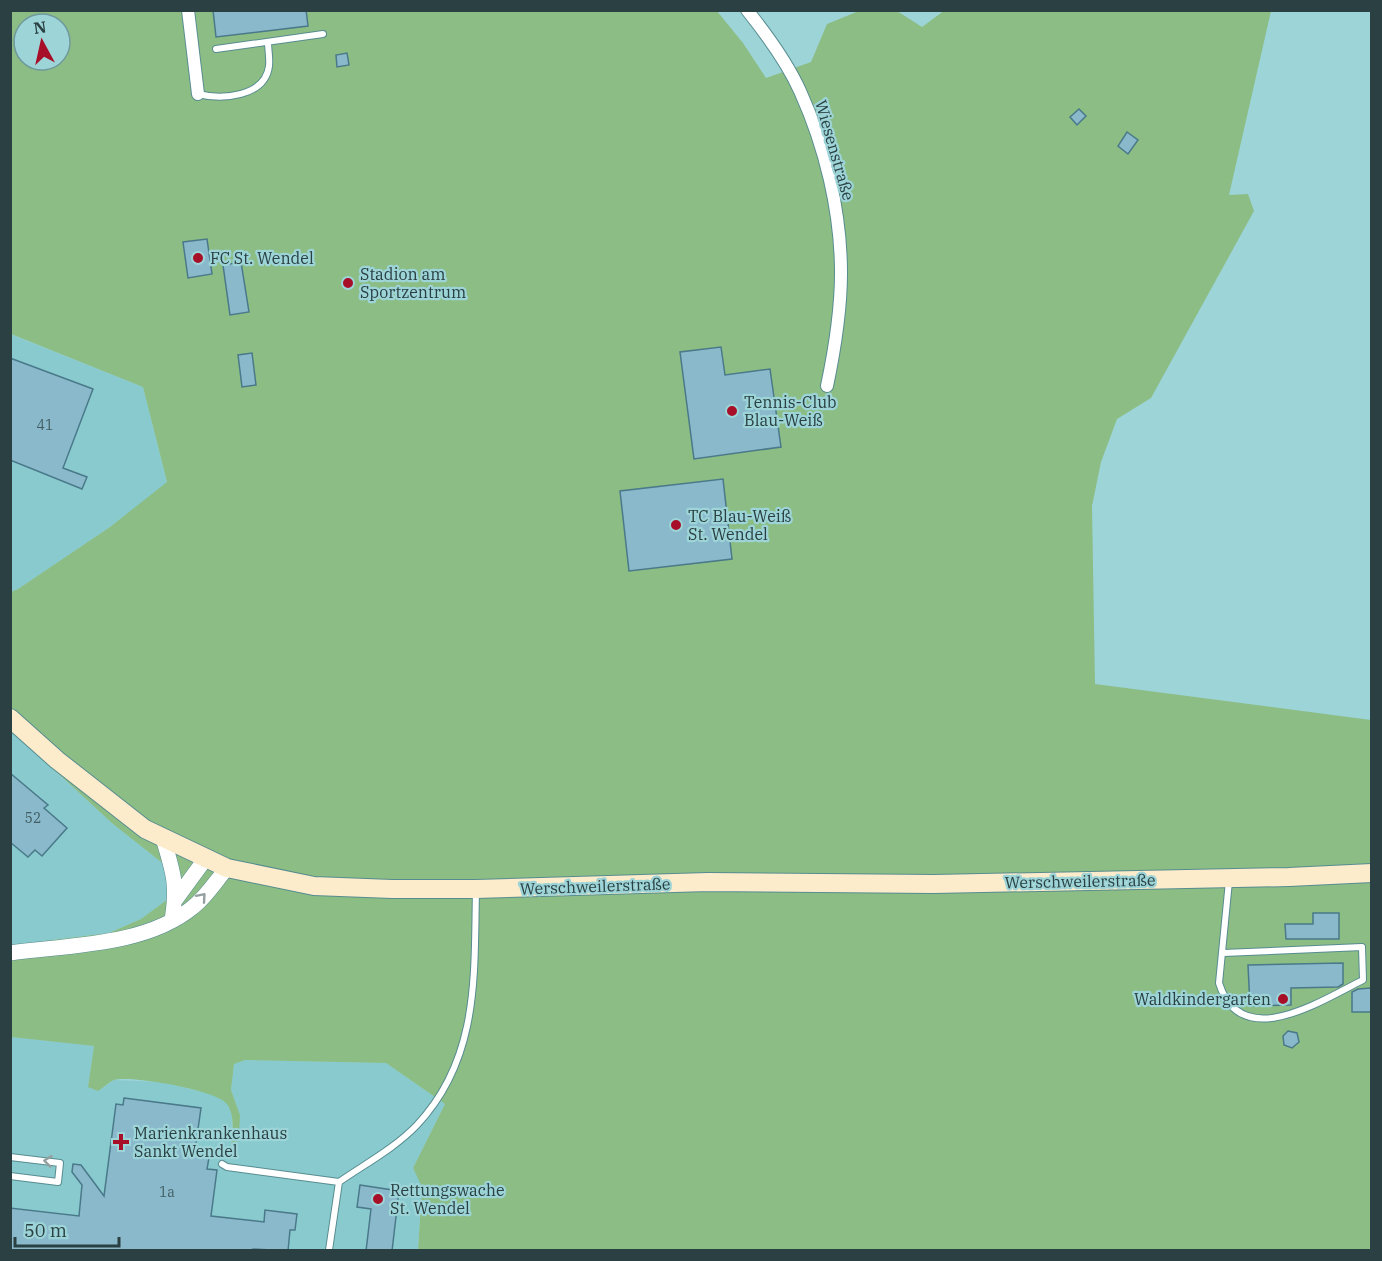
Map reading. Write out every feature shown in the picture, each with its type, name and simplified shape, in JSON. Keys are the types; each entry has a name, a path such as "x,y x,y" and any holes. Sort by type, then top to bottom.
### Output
{"main road":[{"name":"Werschweilerstraße","path":"11,719 57,760 145,829 227,868 314,886 476,889 708,882 934,884 1371,873"}],"street":[{"path":"188,10 198,94"},
{"name":"Wiesenstraße","path":"747,10 781,56 800,90 829,180 838,226 841,272 836,344 827,386"},
{"path":"164,838 175,880 176,899 172,920"},
{"path":"176,899 206,858"},
{"path":"10,953 120,939 141,934 194,907 227,868"}],"lane":[{"path":"216,49 324,34"},
{"path":"198,94 221,96 241,94 255,89 265,78 269,66 268,42"},
{"path":"1223,953 1362,947 1363,980 1299,1012 1278,1018 1247,1017 1234,1010 1224,999 1219,983 1229,878"},
{"path":"222,1164 227,1167 339,1182 387,1150 417,1125 440,1095 468,1030 474,987 476,889"},
{"path":"10,1157 60,1163 58,1182 10,1176"},
{"path":"329,1251 339,1182"}],"shaded area":[{"path":"10,334 143,387 167,483 110,527 11,592"},
{"path":"10,730 113,824 170,869 168,899 141,919 109,933 11,945"},
{"name":"Marienkrankenhaus Sankt Wendel","path":"11,1037 94,1046 88,1086 98,1091 114,1080 162,1082 218,1096 227,1103 232,1112 231,1148 240,1115 231,1090 234,1064 245,1060 386,1063 445,1104 413,1168 422,1186 418,1250 11,1250"}],"green space":[{"path":"945,10 1271,11 1229,195 1248,194 1254,211 1151,398 1117,419 1101,462 1092,506 1095,684 1371,720 1371,1250 418,1250 422,1187 413,1168 445,1104 386,1063 245,1060 234,1064 231,1090 240,1115 236,1147 231,1148 233,1124 231,1113 226,1103 219,1098 172,1085 123,1079 114,1080 98,1091 88,1087 94,1046 11,1037 11,945 109,933 141,919 168,899 170,869 113,824 11,730 11,592 110,527 167,482 143,387 11,334 10,11 717,11 743,43 766,78 811,62 827,24 859,11 897,11 922,27"}],"building":[{"path":"213,10 306,10 308,26 216,37"},
{"path":"347,53 349,65 337,67 336,55"},
{"path":"1079,109 1086,116 1077,125 1070,117"},
{"path":"1127,132 1138,140 1128,154 1118,146"},
{"name":"FC St. Wendel","path":"207,239 212,274 188,278 183,242"},
{"path":"241,262 249,312 230,315 223,265"},
{"name":"Tennis-Club Blau-Weiß","path":"721,347 725,375 770,369 781,447 694,459 680,352"},
{"path":"252,353 256,385 242,387 238,355"},
{"path":"10,358 93,389 63,468 87,477 82,489 10,460"},
{"name":"TC Blau-Weiß St. Wendel","path":"723,479 732,559 629,571 620,491"},
{"path":"10,773 48,805 44,808 67,828 42,856 35,850 28,857 10,842"},
{"path":"1313,913 1339,913 1339,939 1286,939 1285,924 1313,924"},
{"path":"1343,963 1343,984 1338,987 1291,988 1291,1005 1250,1006 1248,965"},
{"path":"1371,988 1371,1012 1352,1012 1352,992"},
{"path":"1288,1031 1297,1033 1299,1042 1292,1048 1284,1045 1283,1036"},
{"path":"124,1098 201,1108 195,1150 210,1152 207,1169 217,1170 211,1216 264,1222 265,1210 297,1214 295,1230 290,1230 288,1251 253,1249 253,1251 10,1251 10,1208 79,1216 82,1185 72,1172 73,1164 81,1165 104,1196 116,1104 123,1105"},
{"path":"360,1185 399,1191 392,1251 366,1251 371,1209 357,1207"}],"place":[{"name":"FC St. Wendel","path":"198,258"},
{"name":"Stadion am Sportzentrum","path":"348,283"},
{"name":"Tennis-Club Blau-Weiß","path":"732,411"},
{"name":"TC Blau-Weiß St. Wendel","path":"676,525"},
{"name":"Waldkindergarten","path":"1283,999"},
{"name":"Marienkrankenhaus Sankt Wendel","path":"121,1142"},
{"name":"Rettungswache St. Wendel","path":"378,1199"}]}
